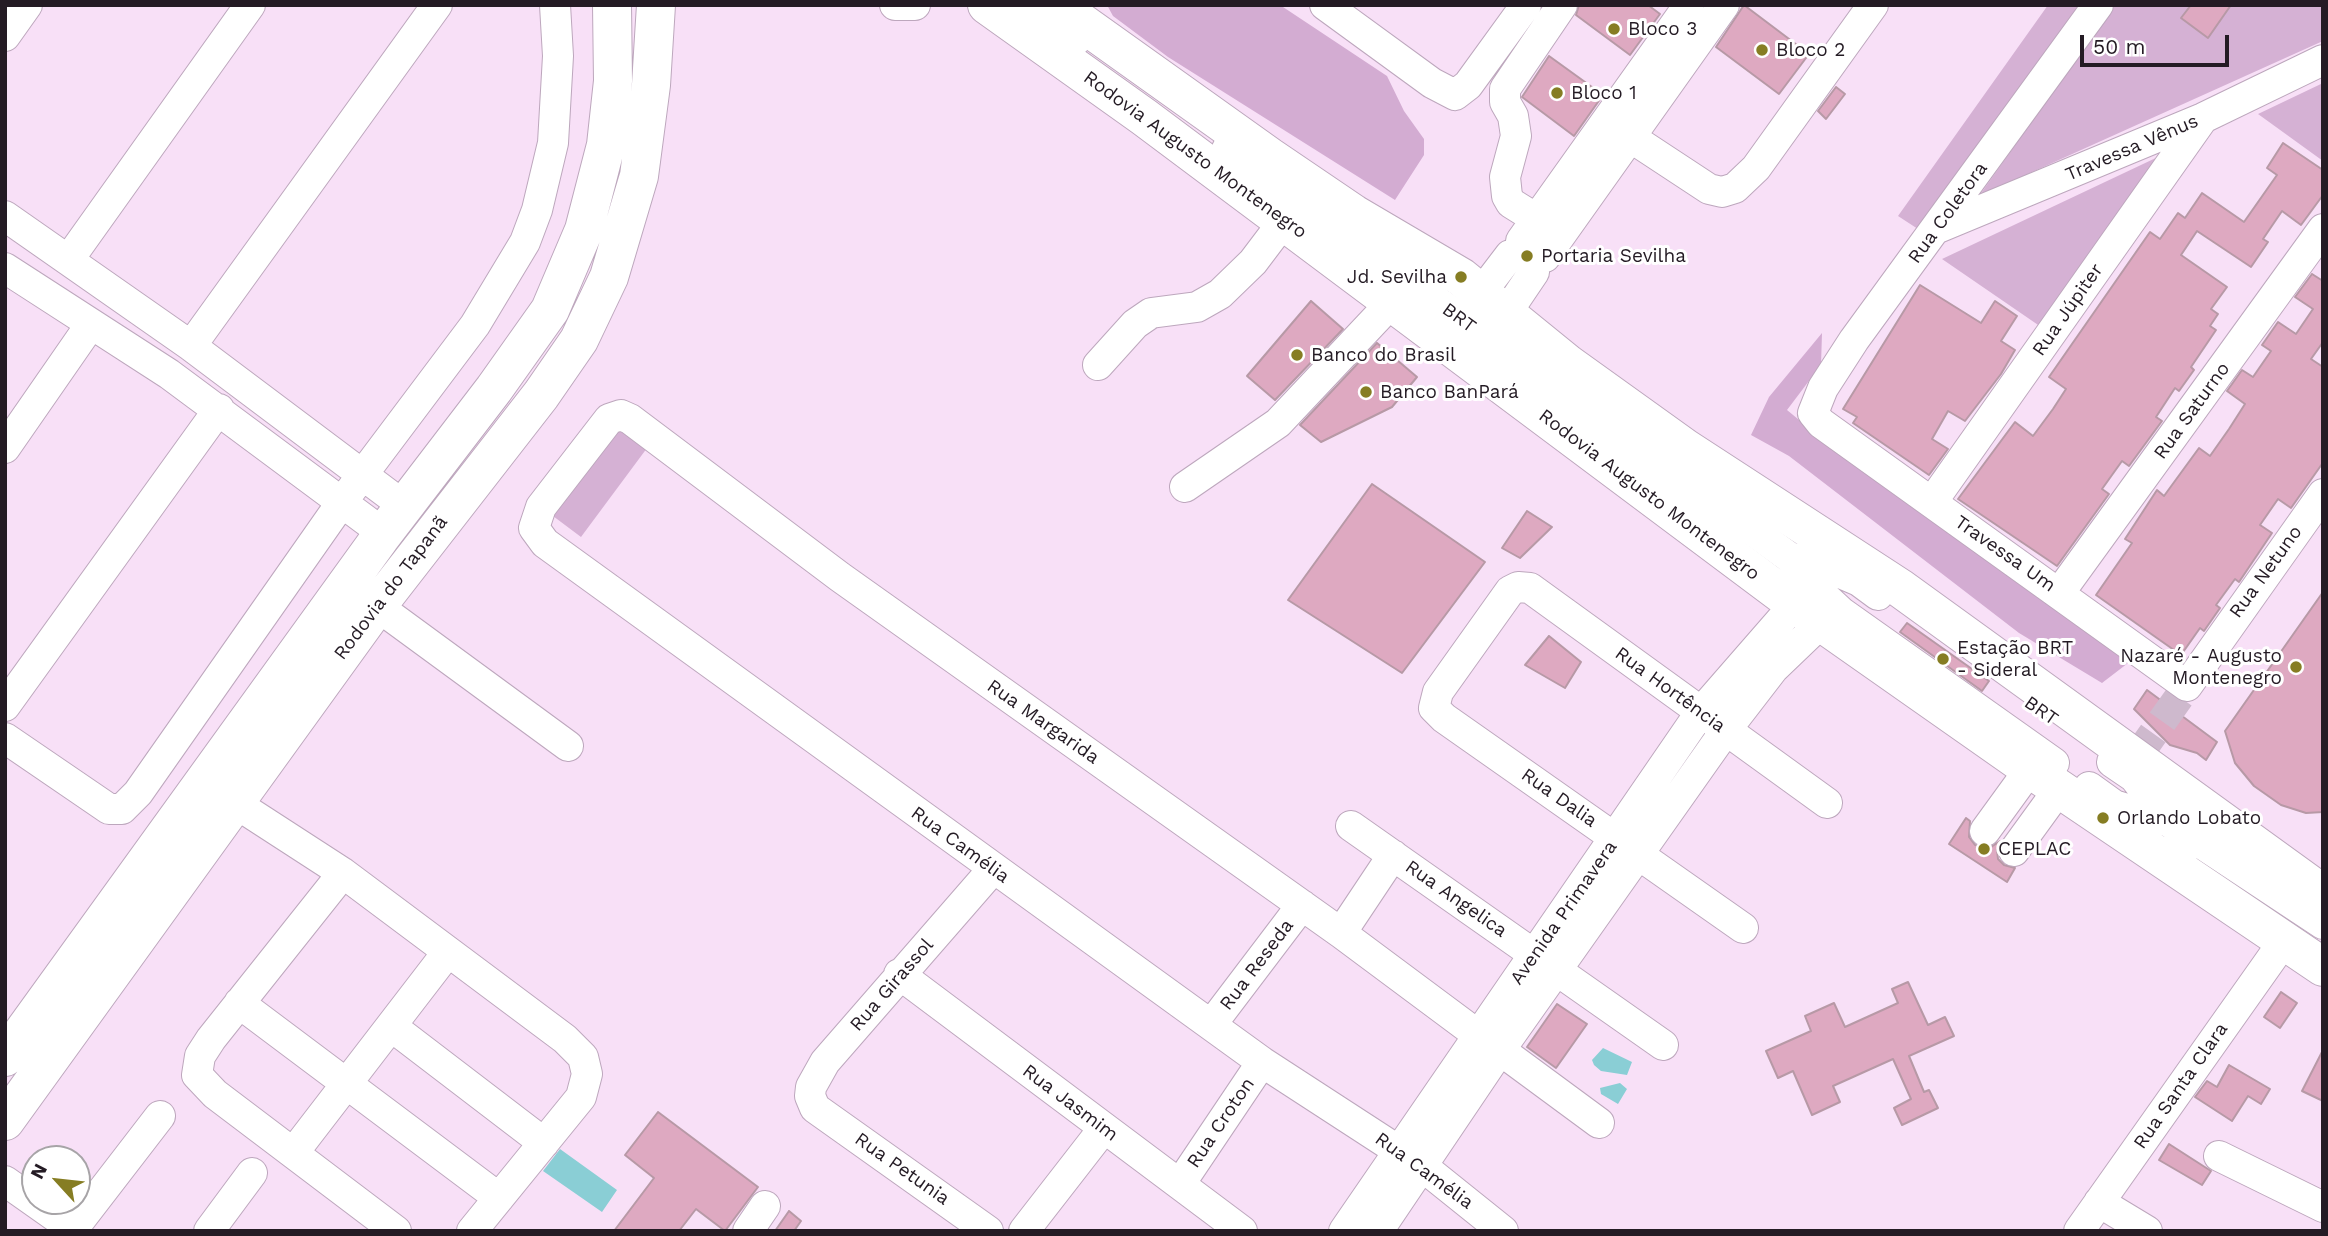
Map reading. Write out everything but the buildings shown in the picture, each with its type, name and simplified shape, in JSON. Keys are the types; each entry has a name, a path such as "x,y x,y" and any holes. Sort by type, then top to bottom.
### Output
{"main road":[{"name":"Rodovia do Tapanã","path":"5,1057 394,519 530,340 564,283 584,230 606,145 613,81 612,5"},
{"name":"Rodovia do Tapanã","path":"5,1121 377,606 548,385 579,340 621,242 639,176 651,85 656,5"},
{"name":"Rodovia Augusto Montenegro","path":"987,5 1284,220 1392,302 1670,472 1900,588 2184,833 2284,941 2323,967"},
{"name":"Rodovia Augusto Montenegro","path":"1077,12 1270,157 1494,302 1568,364 1808,613 2044,779 2320,885"}],"street":[{"path":"5,36 27,5"},
{"path":"69,259 250,5"},
{"path":"191,346 437,5"},
{"path":"5,738 101,805 115,811 122,809 138,793 342,502 475,325 524,242 537,210 553,143 558,56 555,5"},
{"path":"895,5 915,5"},
{"name":"BRT","path":"1027,5 1789,556 1812,585 1841,612 2113,805 2184,833 2323,924"},
{"path":"1325,5 1432,83 1455,95 1468,85 1523,9"},
{"path":"1533,248 1505,190 1516,136 1513,116 1505,102 1505,89 1562,5"},
{"path":"1494,302 1533,248 1689,5"},
{"path":"1533,248 1630,137 1724,5"},
{"path":"1630,137 1709,189 1722,192 1735,188 1756,168 1873,5"},
{"name":"Rua Coletora","path":"1821,423 1813,413 1823,388 1854,340 2098,5"},
{"name":"Travessa Vênus","path":"1937,228 2203,118 2323,61"},
{"name":"Rua Júpiter","path":"1932,502 2203,118"},
{"path":"5,216 191,346 362,475 394,519"},
{"path":"1098,365 1135,324 1151,313 1197,307 1220,294 1254,262 1284,220"},
{"name":"Rua Saturno","path":"2060,592 2323,229"},
{"path":"5,268 219,410 342,502 394,519"},
{"path":"1185,487 1278,424 1392,302"},
{"path":"5,448 91,324"},
{"path":"5,706 219,410"},
{"name":"Rua Margarida","path":"609,419 621,415 643,428 840,577 1341,933 1600,1123"},
{"name":"Rua Camélia","path":"609,419 541,507 535,519 536,535 1211,1026 1411,1158 1503,1231"},
{"name":"Travessa Um","path":"1821,423 2060,592 2187,686"},
{"name":"Rua Netuno","path":"2187,686 2323,494"},
{"name":"Rua Hortência","path":"1444,718 1434,708 1438,692 1510,591 1518,587 1530,588 1827,803"},
{"path":"377,606 568,746"},
{"name":"Avenida Primavera","path":"1344,1231 1411,1158 1627,845 1700,713 1808,613"},
{"name":"Avenida Primavera","path":"1627,845 1726,730 1773,669 1808,613"},
{"name":"Rua Dalia","path":"1444,718 1742,928"},
{"path":"1985,831 2044,779"},
{"path":"2014,851 2044,779"},
{"path":"235,803 342,873 565,1039 583,1057 587,1074 581,1097 472,1231"},
{"name":"Rua Angelica","path":"1351,826 1663,1045"},
{"path":"1341,933 1393,855"},
{"name":"Rua Girassol","path":"816,1108 810,1096 816,1076 899,974 993,869"},
{"path":"342,873 200,1056 197,1075 215,1094 396,1231"},
{"name":"Rua Reseda","path":"1211,1026 1302,905"},
{"name":"Rua Santa Clara","path":"2079,1231 2284,941"},
{"path":"294,1152 447,953"},
{"name":"Rua Jasmim","path":"899,974 1242,1231"},
{"path":"239,1003 499,1198"},
{"path":"391,1026 544,1143"},
{"name":"Rua Croton","path":"1180,1184 1262,1062"},
{"name":"Rua Petunia","path":"816,1108 988,1231"},
{"path":"5,1181 75,1230 160,1116"},
{"path":"1024,1231 1104,1128"},
{"path":"2219,1156 2323,1206"},
{"name":"Avenida Primavera","path":"1378,1231 1411,1158"},
{"path":"209,1231 252,1173"},
{"path":"2099,1202 2147,1231"},
{"path":"748,1231 765,1206"}],"shaded area":[{"path":"1107,5 1280,5 1387,76 1404,111 1424,139 1424,155 1395,200 1168,57 1113,16"},
{"path":"2048,5 2084,5 1921,231 1898,216"},
{"path":"2115,5 2323,5 2323,41 1979,196"},
{"path":"2323,83 2323,161 2258,114"},
{"path":"2160,156 2044,329 1942,259"},
{"path":"1822,333 1821,365 1787,410 1827,443 2132,660 2102,683 2019,633 1789,456 1751,435 1769,397"},
{"path":"621,417 653,440 581,537 549,513"},
{"path":"1603,1048 1632,1062 1627,1075 1601,1071 1594,1065 1592,1060"},
{"path":"1620,1083 1627,1089 1618,1104 1601,1094 1600,1088"},
{"path":"560,1149 617,1190 602,1212 543,1171"}],"tunnel":[{"path":"2136,758 2187,686"}],"place":[{"name":"Bloco 3","path":"1614,29"},
{"name":"Bloco 2","path":"1762,50"},
{"name":"Bloco 1","path":"1557,93"},
{"name":"Portaria Sevilha","path":"1527,256"},
{"name":"Jd. Sevilha","path":"1461,277"},
{"name":"Banco do Brasil","path":"1297,355"},
{"name":"Banco BanPará","path":"1366,392"},
{"name":"Estação BRT - Sideral","path":"1943,659"},
{"name":"Nazaré - Augusto Montenegro","path":"2296,667"},
{"name":"Orlando Lobato","path":"2103,818"},
{"name":"CEPLAC","path":"1984,849"}]}
